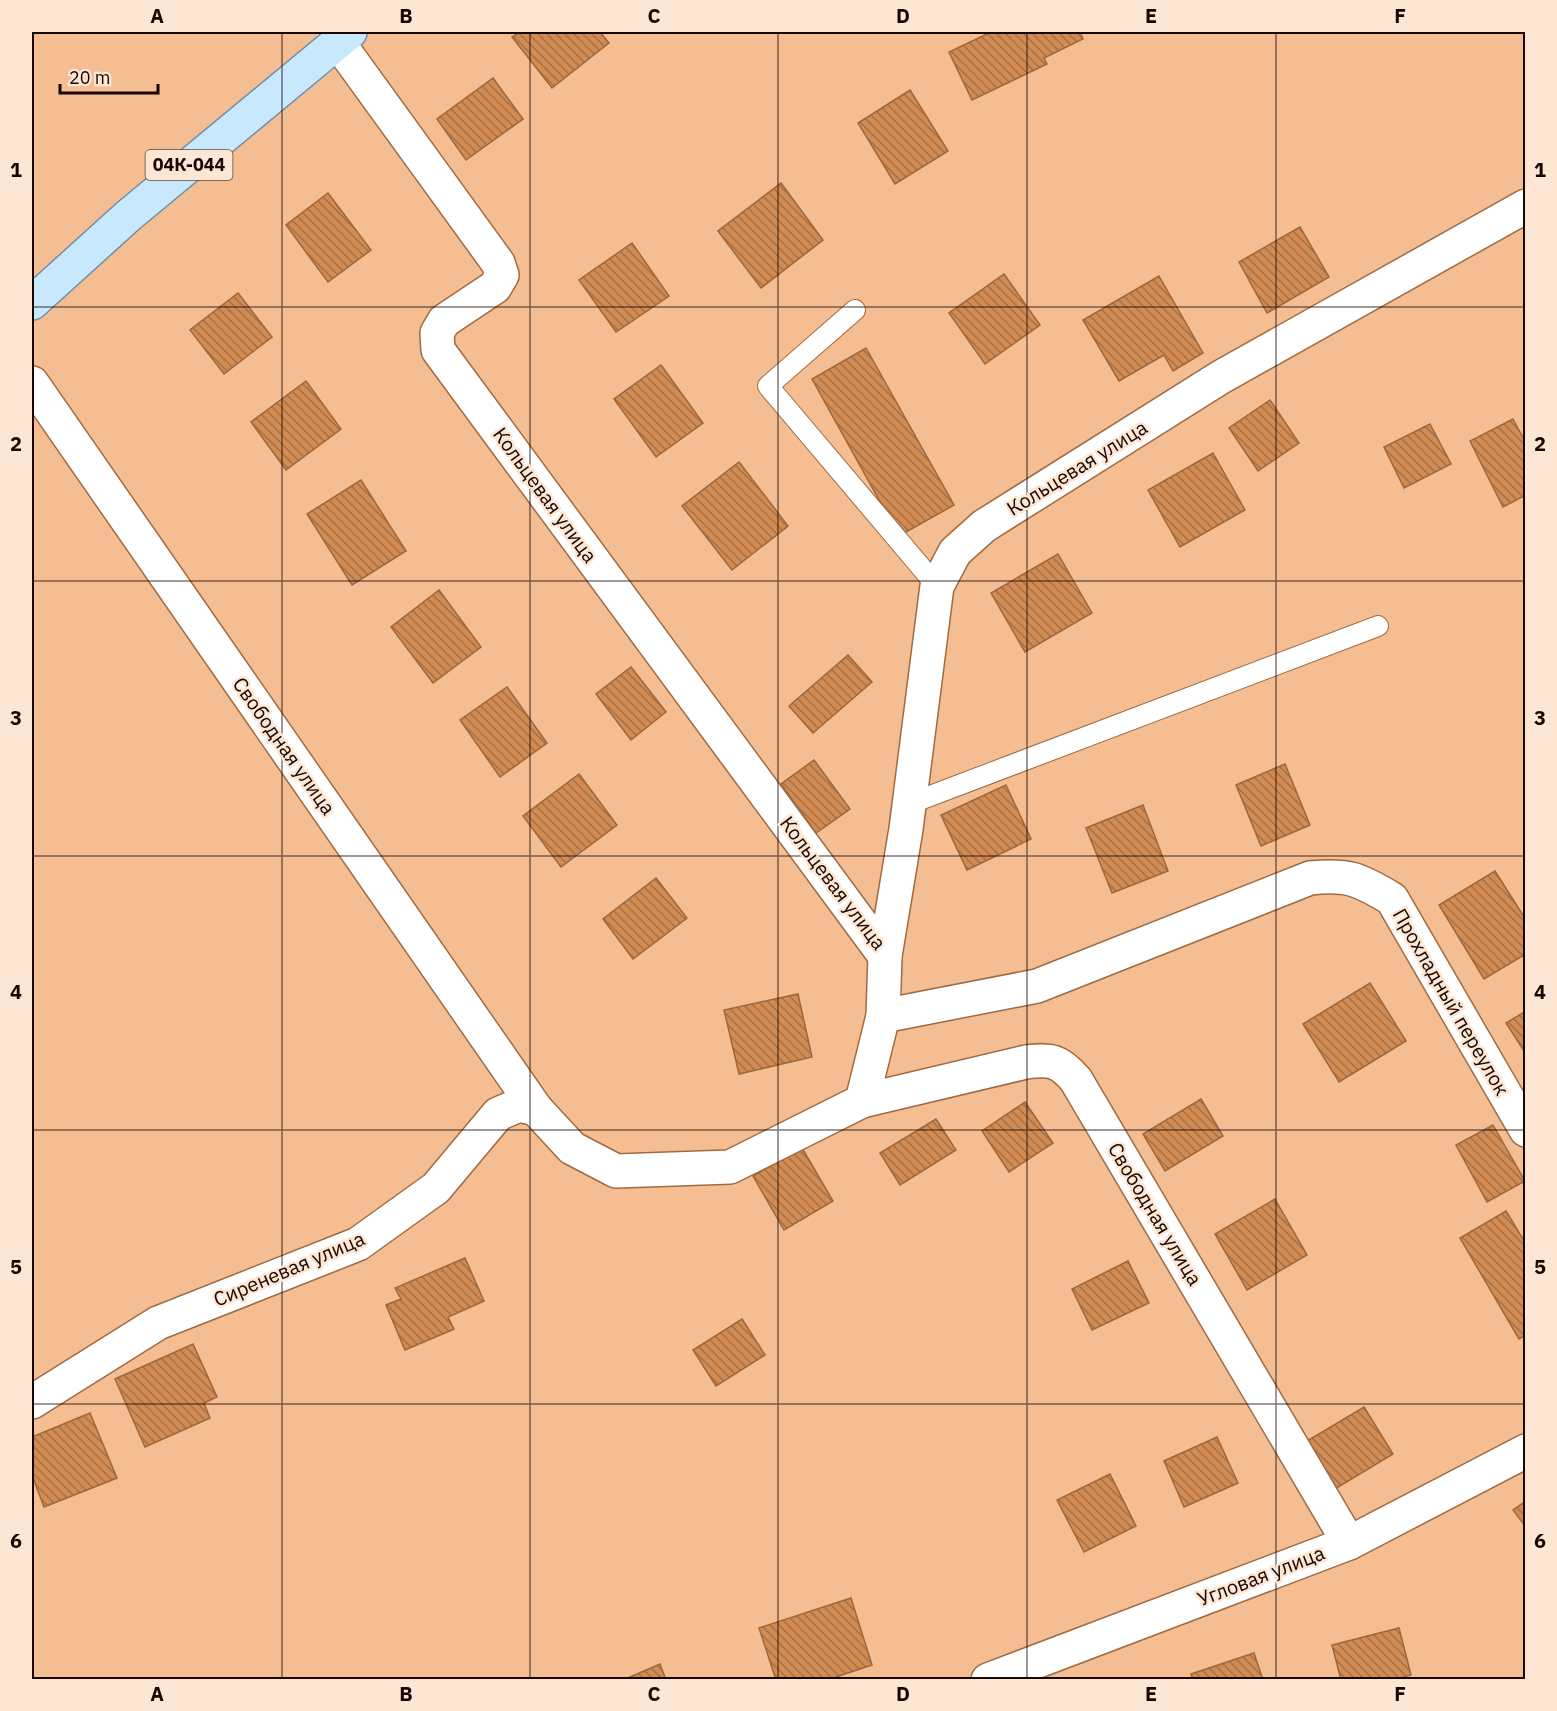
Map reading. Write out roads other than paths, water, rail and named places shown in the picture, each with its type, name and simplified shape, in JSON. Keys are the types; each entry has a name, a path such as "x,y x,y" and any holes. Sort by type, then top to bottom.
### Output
{"main road":[{"name":"04К-044","path":"32,303 128,216 343,36"}],"street":[{"name":"Кольцевая улица","path":"343,36 498,263 502,275 495,287 444,321 437,333 438,350 885,956"},
{"name":"Кольцевая улица","path":"885,956 909,804 937,586 956,552 984,526 1221,377 1526,206"},
{"name":"Свободная улица","path":"32,383 536,1109"},
{"name":"Прохладный переулок","path":"883,1016 1037,986 1310,878 1337,875 1366,884 1392,900 1526,1130"},
{"path":"536,1109 572,1148 616,1172 730,1167 862,1101 883,1016 885,956"},
{"name":"Свободная улица","path":"862,1101 1026,1062 1047,1060 1064,1066 1076,1080 1349,1543"},
{"name":"Сиреневая улица","path":"32,1402 158,1323 358,1244 436,1188 498,1114 519,1105 536,1109"},
{"name":"Угловая улица","path":"988,1680 1349,1543 1526,1452"}],"lane":[{"path":"855,310 768,386 937,586"},
{"path":"909,804 1378,626"}]}
